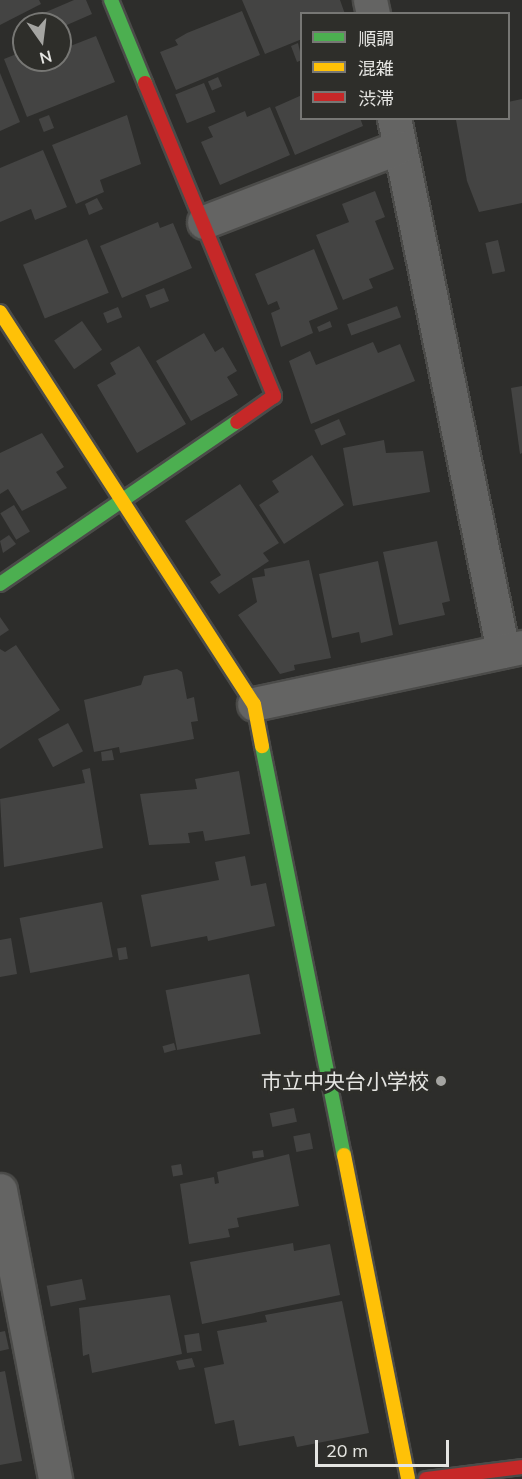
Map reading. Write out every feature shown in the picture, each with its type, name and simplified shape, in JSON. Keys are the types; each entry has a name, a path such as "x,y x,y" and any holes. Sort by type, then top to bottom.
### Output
{"street":[{"path":"0,584 274,396 111,0"},
{"path":"204,222 397,133 513,649 254,704"},
{"path":"0,312 254,704 408,1479"},
{"path":"0,1190 56,1479"},
{"path":"426,1479 522,1467"}],"building":[{"path":"0,0 39,0 41,4 25,12 12,12 12,19 0,25"},
{"path":"74,0 86,0 92,14 72,23 72,12 46,12"},
{"path":"242,0 340,0 344,12 300,12 300,40 265,54"},
{"path":"242,11 260,55 176,90 160,52 178,45 175,40 187,33"},
{"path":"96,36 115,82 27,117 4,59 12,56 12,72 72,72 72,45"},
{"path":"298,43 300,61 297,62 291,46"},
{"path":"0,73 20,122 0,131"},
{"path":"218,77 222,86 212,91 208,81"},
{"path":"204,83 216,112 187,123 175,95"},
{"path":"300,96 300,120 361,120 363,126 295,155 275,107"},
{"path":"522,99 522,203 479,212 467,181 456,120 510,120 510,102"},
{"path":"270,107 290,155 220,185 201,142 213,137 208,127 245,111 247,117"},
{"path":"49,115 54,128 44,132 39,119"},
{"path":"127,115 141,164 100,180 104,192 76,204 52,145"},
{"path":"43,150 67,207 35,220 31,209 0,222 0,168"},
{"path":"375,191 385,217 375,221 394,269 369,279 373,288 343,300 316,235 349,222 342,204"},
{"path":"97,198 103,209 89,215 85,204"},
{"path":"158,222 160,228 173,223 192,268 122,298 100,246"},
{"path":"87,239 109,293 45,319 23,265"},
{"path":"498,240 505,271 493,274 485,243"},
{"path":"314,249 338,309 309,321 313,333 281,347 271,313 280,309 277,301 268,305 255,274"},
{"path":"164,288 169,301 150,308 145,295"},
{"path":"397,306 401,317 351,335 347,324"},
{"path":"118,307 122,317 107,323 103,313"},
{"path":"82,321 102,350 74,369 54,341"},
{"path":"330,321 332,327 319,332 317,327"},
{"path":"204,333 215,352 223,347 237,371 227,377 238,395 191,421 156,361"},
{"path":"373,342 378,353 400,344 415,381 311,424 289,361 310,351 316,365"},
{"path":"139,346 186,424 137,453 97,385 116,374 110,363"},
{"path":"522,386 522,453 520,454 511,388"},
{"path":"339,419 346,435 321,446 314,430"},
{"path":"42,433 64,467 56,472 67,488 22,511 8,489 0,494 0,453"},
{"path":"384,440 386,453 423,451 430,492 353,506 343,448"},
{"path":"312,455 344,505 284,544 259,505 279,492 272,481"},
{"path":"240,484 279,543 263,553 269,561 219,594 210,582 221,575 185,521"},
{"path":"14,505 30,532 16,540 0,513"},
{"path":"9,535 16,544 3,553 0,541"},
{"path":"437,541 450,601 442,603 445,615 399,625 383,552"},
{"path":"309,560 331,658 294,665 295,670 280,674 238,615 257,602 252,578 265,576 264,569"},
{"path":"378,561 393,635 361,643 359,632 332,638 319,574"},
{"path":"0,617 9,630 0,636"},
{"path":"16,645 60,710 0,749 0,649 5,652"},
{"path":"177,669 182,672 187,699 194,697 198,721 191,722 194,739 120,753 119,747 94,752 84,700 141,685 144,676"},
{"path":"68,723 83,751 53,767 38,739"},
{"path":"112,750 114,760 102,761 101,752"},
{"path":"90,768 103,848 4,867 0,799 85,783 82,770"},
{"path":"239,771 250,834 205,841 203,831 188,833 190,843 149,845 140,794 197,789 195,779"},
{"path":"245,856 251,886 266,883 275,926 208,941 207,936 151,947 141,895 219,880 215,862"},
{"path":"102,902 113,957 30,973 20,918"},
{"path":"11,938 17,974 0,977 0,940"},
{"path":"126,947 128,959 119,960 117,948"},
{"path":"249,974 261,1034 177,1050 166,990"},
{"path":"174,1043 176,1050 164,1053 162,1046"},
{"path":"294,1108 297,1122 272,1127 270,1113"},
{"path":"310,1133 313,1149 296,1152 293,1136"},
{"path":"263,1150 264,1157 253,1158 252,1152"},
{"path":"289,1154 299,1206 237,1218 239,1227 228,1229 230,1237 189,1244 180,1184 214,1177 215,1184 219,1183 217,1172"},
{"path":"181,1164 183,1175 173,1177 171,1166"},
{"path":"293,1243 294,1251 330,1244 340,1295 202,1324 190,1262"},
{"path":"82,1279 86,1300 51,1306 47,1286"},
{"path":"170,1295 182,1354 92,1373 89,1354 83,1356 79,1308"},
{"path":"342,1301 369,1433 297,1447 294,1436 239,1446 234,1420 215,1424 204,1368 224,1364 217,1331 267,1322 265,1315"},
{"path":"5,1331 9,1349 0,1351 0,1332"},
{"path":"199,1333 202,1351 187,1353 184,1335"},
{"path":"192,1358 195,1367 179,1370 176,1361"},
{"path":"5,1371 22,1461 0,1465 0,1372"}],"traffic: fast":[{"path":"111,0 145,83"},
{"path":"0,584 237,422"},
{"path":"262,746 344,1155"}],"traffic: slow":[{"path":"0,312 254,704 262,746"},
{"path":"344,1155 408,1479"}],"traffic: jam":[{"path":"145,83 274,396 237,422"},
{"path":"426,1479 522,1467"}],"place":[{"name":"市立中央台小学校","path":"441,1081"}]}
